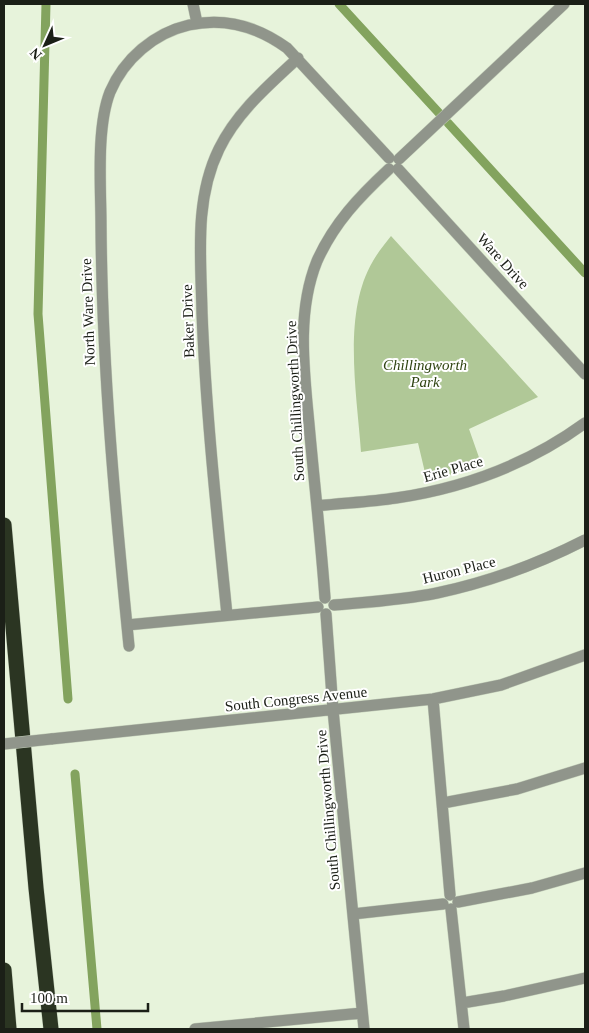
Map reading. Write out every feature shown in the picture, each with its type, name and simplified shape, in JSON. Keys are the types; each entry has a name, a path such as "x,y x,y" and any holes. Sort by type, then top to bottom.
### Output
{"highway":[{"path":"4,525 36,888 51,1029"},
{"path":"4,970 10,1029"},
{"path":"50,1007 59,1029"}],"street":[{"path":"194,4 197,23"},
{"name":"South Chillingworth Drive","path":"364,1029 333,710 304,344 307,299 317,263 333,230 360,195 564,4"},
{"name":"Ware Drive","path":"197,23 226,22 255,29 275,39 298,58 585,374"},
{"name":"North Ware Drive","path":"129,646 104,358 101,209 103,119 110,92 135,55 163,34 197,23"},
{"name":"Baker Drive","path":"227,615 204,360 202,211 210,169 229,130 256,97 298,58"},
{"name":"Erie Place","path":"317,506 396,498 453,486 486,475 534,454 585,423"},
{"name":"Huron Place","path":"127,625 411,597 475,584 528,566 585,540"},
{"name":"South Congress Avenue","path":"4,744 433,699 502,685 585,655"},
{"path":"433,699 450,903 464,1029"},
{"path":"443,804 517,789 585,768"},
{"path":"352,914 450,903 532,888 585,873"},
{"path":"462,1003 513,995 585,978"},
{"path":"195,1029 362,1013"}],"green space":[{"name":"Chillingworth Park","path":"391,236 538,397 469,429 482,466 427,481 418,443 361,452 354,354 357,305 363,282 373,261"}],"waterway":[{"path":"46,4 38,314 68,699"},
{"path":"339,4 439,113"},
{"path":"448,123 585,273"},
{"path":"75,774 97,1029"}]}
